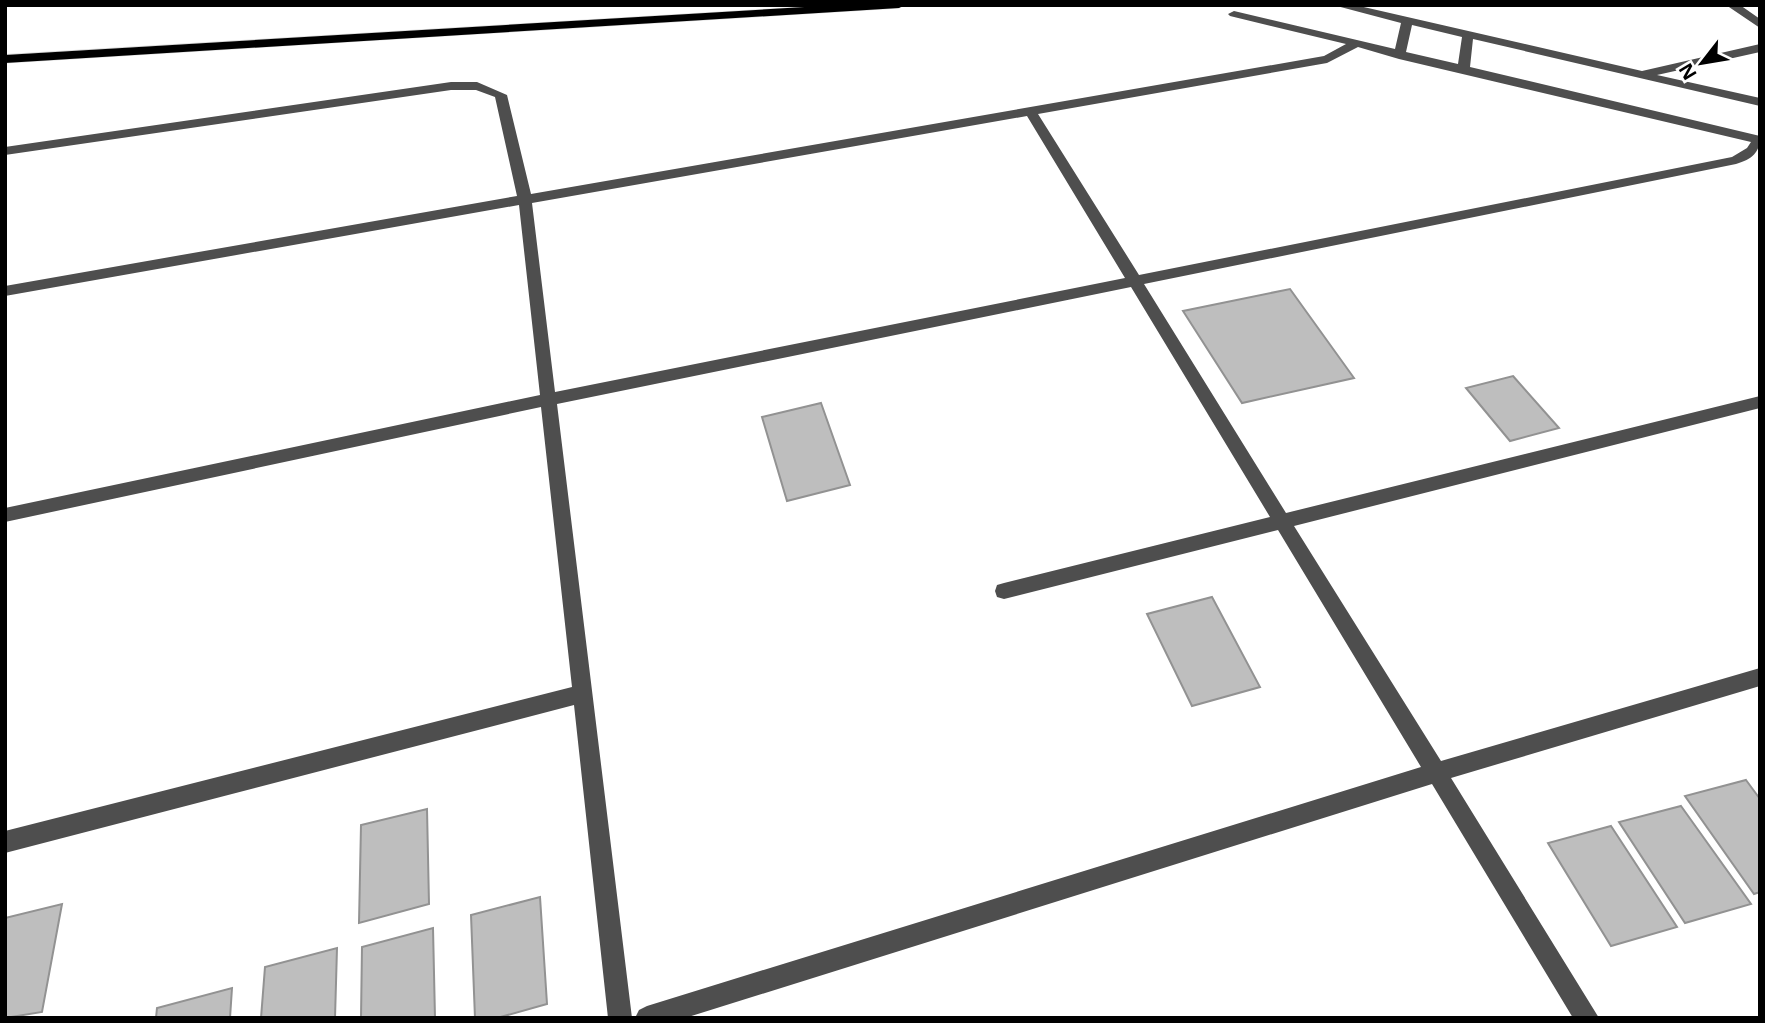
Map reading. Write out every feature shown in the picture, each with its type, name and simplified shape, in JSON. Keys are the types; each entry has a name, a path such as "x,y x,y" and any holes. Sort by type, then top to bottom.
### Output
{"main road":[{"path":"5,59 899,5"}],"lane":[{"path":"1339,5 1760,102"},
{"path":"1732,5 1760,25"},
{"path":"5,515 549,399 1735,160 1752,151 1760,140 1234,14"},
{"path":"1399,55 1407,22"},
{"path":"1463,70 1468,36"},
{"path":"5,291 1032,114 1327,59 1356,44"},
{"path":"1640,75 1760,48"},
{"path":"5,151 451,86 477,86 501,95 505,103 525,200 620,1018"},
{"path":"1032,114 1587,1018"},
{"path":"1004,591 1285,523 1760,402"},
{"path":"647,1018 1437,772 1760,677"},
{"path":"5,842 583,693"}],"building":[{"path":"1290,289 1354,378 1242,403 1183,311"},
{"path":"1513,376 1559,428 1510,441 1466,388"},
{"path":"821,403 850,485 787,501 762,417"},
{"path":"1212,597 1260,687 1192,706 1147,614"},
{"path":"1746,780 1760,799 1760,892 1754,894 1685,796"},
{"path":"1681,806 1751,904 1685,923 1619,822"},
{"path":"427,809 429,904 359,923 361,825"},
{"path":"1611,826 1677,927 1611,946 1548,843"},
{"path":"540,897 547,1004 497,1018 475,1018 471,915"},
{"path":"62,904 42,1012 5,1018 5,918"},
{"path":"433,928 435,1018 361,1018 362,947"},
{"path":"337,948 335,1018 261,1018 265,967"},
{"path":"232,988 230,1018 156,1018 157,1008"}]}
